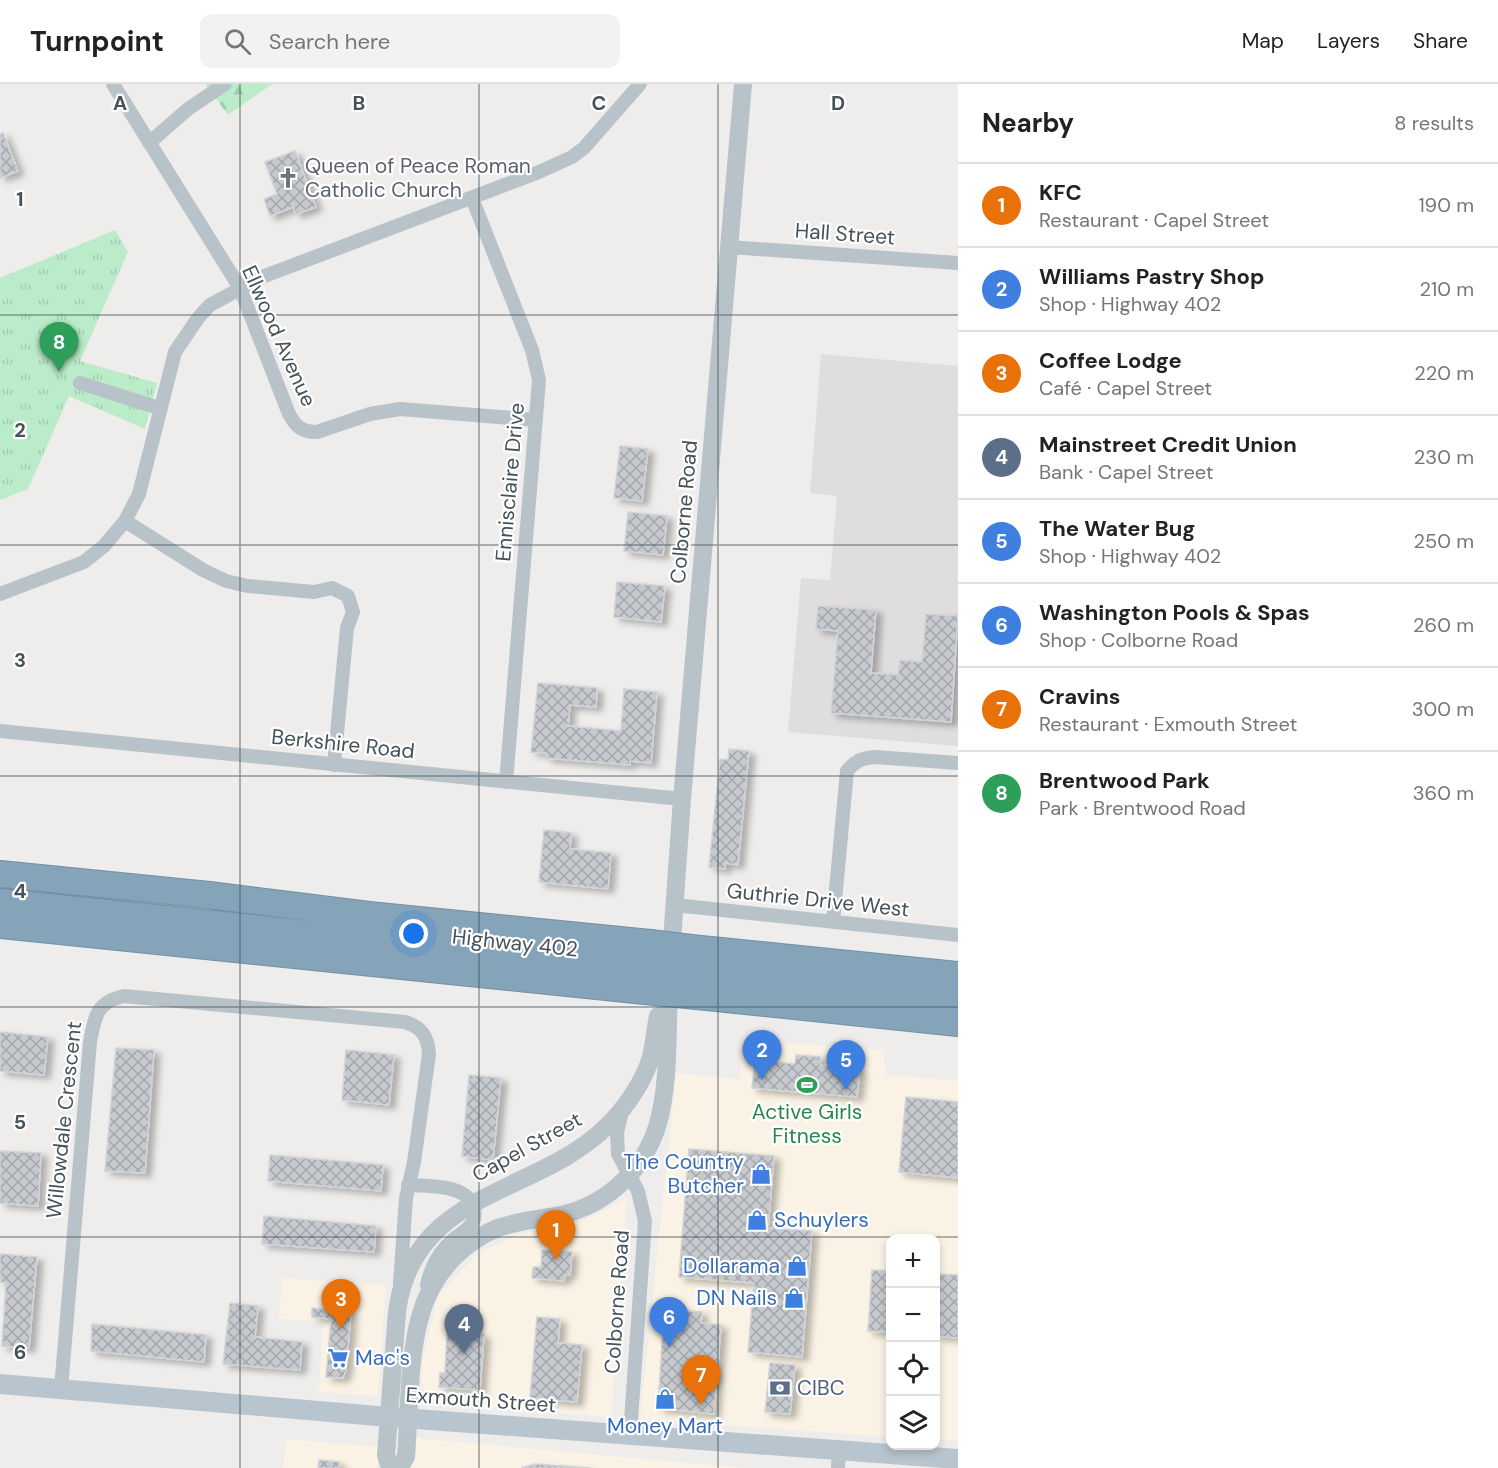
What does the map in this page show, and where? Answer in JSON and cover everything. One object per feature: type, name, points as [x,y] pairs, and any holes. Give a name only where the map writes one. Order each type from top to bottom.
[{"type":"highway","points":[[0,873],[369,915],[669,964],[958,1001]]},
{"type":"highway","name":"Highway 402","points":[[0,890],[669,964],[958,988]]},
{"type":"highway","points":[[0,902],[669,964],[958,975]]},
{"type":"highway","name":"Highway 402","points":[[0,925],[92,935],[669,964],[958,1023]]},
{"type":"highway","points":[[0,932],[92,935]]},
{"type":"main road","name":"Exmouth Street","points":[[0,1384],[630,1435],[838,1458],[958,1459]]},
{"type":"street","name":"Ellwood Avenue","points":[[113,84],[240,288],[289,414],[297,427],[317,432],[370,414],[400,409],[536,420]]},
{"type":"street","points":[[150,144],[188,109],[225,84]]},
{"type":"street","points":[[0,594],[84,562],[104,546],[125,521],[139,494],[175,352],[198,318],[210,305],[262,277],[472,198],[572,157],[589,143],[640,84]]},
{"type":"street","name":"Colborne Road","points":[[629,1175],[648,1147],[657,1127],[662,1103],[669,964],[682,799],[743,84]]},
{"type":"street","name":"Ennisclaire Drive","points":[[472,198],[535,360],[539,389],[506,782]]},
{"type":"street","name":"Hall Street","points":[[729,247],[958,263]]},
{"type":"street","points":[[80,383],[159,408]]},
{"type":"street","points":[[125,521],[203,570],[226,581],[248,586],[314,592],[332,588],[348,596],[353,612],[347,628],[334,765]]},
{"type":"street","name":"Berkshire Road","points":[[0,731],[682,799]]},
{"type":"street","points":[[833,922],[847,771],[862,758],[875,757],[958,764]]},
{"type":"street","name":"Guthrie Drive West","points":[[675,905],[958,935]]},
{"type":"street","name":"Colborne Road","points":[[630,1435],[645,1221],[641,1200],[621,1162],[617,1147],[618,1123],[650,1058],[669,964]]},
{"type":"street","name":"Willowdale Crescent","points":[[61,1389],[90,1042],[96,1014],[102,1006],[111,999],[124,996],[405,1022],[416,1026],[423,1033]]},
{"type":"street","name":"Capel Street","points":[[399,1468],[406,1457],[399,1418],[399,1295],[402,1240],[408,1185],[414,1162],[429,1054],[428,1041],[423,1033]]},
{"type":"street","name":"Capel Street","points":[[399,1295],[410,1267],[437,1231],[472,1203],[564,1158],[606,1128],[626,1103]]},
{"type":"street","points":[[645,1221],[644,1199],[638,1176],[648,1147]]},
{"type":"street","name":"Capel Street","points":[[423,1308],[430,1290],[446,1266],[457,1254],[483,1236],[513,1224],[588,1207],[611,1193],[629,1175]]},
{"type":"street","name":"Capel Street","points":[[390,1468],[386,1455],[399,1418],[429,1280],[438,1257],[445,1247],[471,1226],[474,1220],[472,1203],[461,1192],[439,1187],[408,1185]]},
{"type":"shaded area","points":[[821,354],[958,366],[958,746],[788,732],[801,578],[830,580],[837,496],[810,493]]},
{"type":"shaded area","points":[[744,1040],[883,1050],[886,1075],[958,1081],[958,1441],[940,1440],[940,1234],[886,1234],[886,1437],[640,1419],[676,1073],[739,1079]]},
{"type":"shaded area","points":[[627,1198],[611,1417],[426,1402],[420,1372],[438,1296],[478,1253],[517,1235],[582,1222]]},
{"type":"shaded area","points":[[282,1278],[386,1285],[378,1396],[319,1392],[323,1322],[279,1319]]},
{"type":"shaded area","points":[[415,1438],[746,1468],[412,1468]]},
{"type":"shaded area","points":[[286,1439],[379,1447],[377,1468],[283,1468]]},
{"type":"green space","points":[[205,84],[272,84],[228,115]]},
{"type":"green space","points":[[115,230],[128,252],[80,361],[157,383],[145,429],[69,396],[28,489],[0,500],[0,278]]},
{"type":"building","points":[[3,133],[18,171],[0,178],[0,134]]},
{"type":"building","name":"Queen of Peace Roman Catholic Church","points":[[295,151],[316,207],[296,214],[293,207],[270,216],[264,199],[277,194],[265,162]]},
{"type":"building","points":[[620,446],[648,449],[642,501],[614,498]]},
{"type":"building","points":[[628,512],[667,516],[663,555],[624,551]]},
{"type":"building","points":[[617,582],[665,586],[661,622],[614,617]]},
{"type":"building","points":[[818,606],[876,610],[871,673],[898,675],[900,660],[922,662],[926,614],[958,616],[951,722],[831,713],[838,631],[816,629]]},
{"type":"building","points":[[538,683],[597,688],[596,707],[570,705],[568,726],[621,731],[624,689],[657,692],[651,763],[630,761],[630,765],[546,758],[546,753],[531,752]]},
{"type":"building","points":[[729,749],[749,751],[738,865],[725,863],[725,869],[709,867],[720,759],[728,760]]},
{"type":"building","points":[[544,830],[571,833],[570,849],[611,853],[608,889],[539,882]]},
{"type":"building","points":[[0,1032],[48,1037],[44,1075],[0,1071]]},
{"type":"building","points":[[116,1048],[154,1050],[145,1173],[105,1171]]},
{"type":"building","points":[[346,1050],[394,1055],[389,1105],[342,1100]]},
{"type":"building","points":[[796,1055],[820,1057],[820,1065],[860,1069],[857,1097],[752,1088],[755,1060],[795,1064]]},
{"type":"building","points":[[469,1075],[501,1078],[493,1160],[462,1156]]},
{"type":"building","points":[[906,1097],[958,1102],[958,1178],[899,1172]]},
{"type":"building","points":[[689,1149],[774,1156],[768,1228],[812,1231],[802,1357],[748,1352],[754,1283],[679,1277]]},
{"type":"building","points":[[0,1151],[41,1153],[38,1206],[0,1203]]},
{"type":"building","points":[[270,1155],[383,1165],[381,1191],[268,1181]]},
{"type":"building","points":[[264,1216],[376,1226],[374,1252],[262,1244]]},
{"type":"building","points":[[542,1250],[572,1252],[570,1275],[565,1274],[564,1281],[532,1278],[533,1267],[541,1267]]},
{"type":"building","points":[[0,1254],[37,1257],[29,1348],[2,1346],[6,1283],[0,1282]]},
{"type":"building","points":[[872,1270],[886,1271],[886,1332],[868,1331]]},
{"type":"building","points":[[940,1274],[958,1275],[958,1338],[940,1336]]},
{"type":"building","points":[[230,1303],[258,1306],[255,1337],[302,1342],[300,1370],[223,1364]]},
{"type":"building","points":[[312,1308],[351,1312],[346,1370],[343,1378],[326,1377],[331,1319],[312,1317]]},
{"type":"building","points":[[664,1309],[702,1312],[701,1323],[721,1325],[714,1414],[658,1408]]},
{"type":"building","points":[[537,1317],[560,1319],[558,1343],[582,1345],[577,1402],[530,1398]]},
{"type":"building","points":[[92,1324],[206,1335],[204,1362],[91,1351]]},
{"type":"building","points":[[447,1332],[484,1334],[480,1390],[439,1387],[440,1373],[445,1373]]},
{"type":"building","name":"CIBC","points":[[770,1363],[795,1365],[790,1414],[765,1412]]},
{"type":"building","points":[[319,1460],[339,1462],[339,1468],[318,1468]]},
{"type":"building","points":[[535,1464],[590,1468],[521,1468]]},
{"type":"place","name":"Queen of Peace Roman Catholic Church","points":[[288,178]]},
{"type":"place","name":"Brentwood Park","points":[[59,372]]},
{"type":"place","name":"Williams Pastry Shop","points":[[762,1080]]},
{"type":"place","name":"Active Girls Fitness","points":[[807,1085]]},
{"type":"place","name":"The Water Bug","points":[[846,1090]]},
{"type":"place","name":"The Country Butcher","points":[[761,1174]]},
{"type":"place","name":"Schuylers","points":[[757,1220]]},
{"type":"place","name":"KFC","points":[[556,1260]]},
{"type":"place","name":"Dollarama","points":[[797,1266]]},
{"type":"place","name":"DN Nails","points":[[794,1298]]},
{"type":"place","name":"Coffee Lodge","points":[[341,1329]]},
{"type":"place","name":"Washington Pools & Spas","points":[[669,1347]]},
{"type":"place","name":"Mainstreet Credit Union","points":[[464,1354]]},
{"type":"place","name":"Mac's","points":[[338,1358]]},
{"type":"place","name":"CIBC","points":[[780,1388]]},
{"type":"place","name":"Money Mart","points":[[665,1399]]},
{"type":"place","name":"Cravins","points":[[701,1405]]}]
